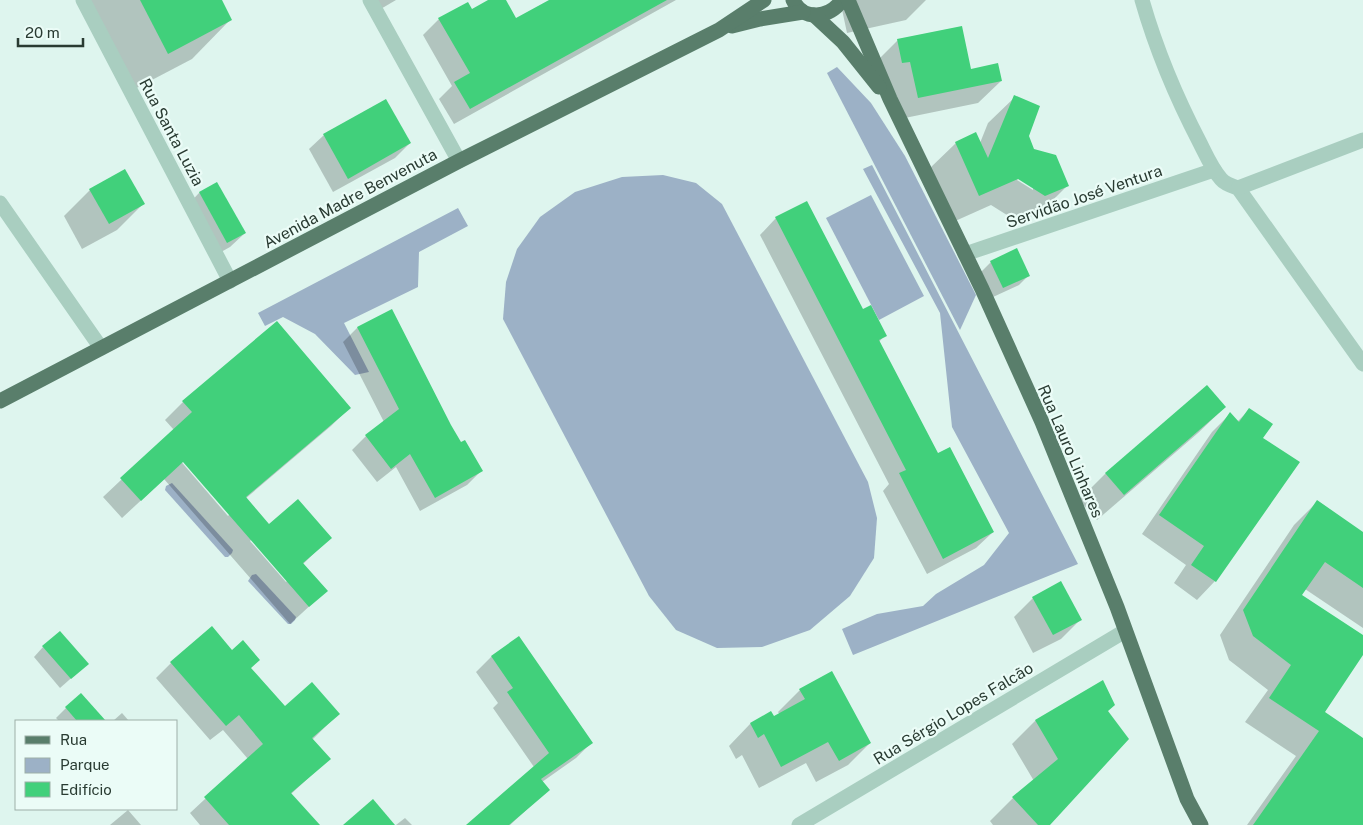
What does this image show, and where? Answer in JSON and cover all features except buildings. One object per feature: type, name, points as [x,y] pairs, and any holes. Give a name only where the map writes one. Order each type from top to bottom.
[{"type":"main road","name":"Avenida Madre Benvenuta","points":[[0,401],[459,161],[719,30],[764,0]]},
{"type":"main road","name":"Avenida Madre Benvenuta","points":[[719,30],[804,9],[822,15],[837,7],[842,0]]},
{"type":"main road","name":"Rua Lauro Linhares","points":[[848,0],[890,100],[966,254],[1042,422],[1126,631],[1187,799],[1201,825]]},
{"type":"main road","name":"Rua Lauro Linhares","points":[[804,9],[843,42],[890,100]]},
{"type":"street","name":"Rua Santa Luzia","points":[[83,0],[230,281]]},
{"type":"street","points":[[370,0],[459,161]]},
{"type":"street","points":[[1142,0],[1150,28],[1189,123],[1214,170],[1223,182],[1238,188],[1363,364]]},
{"type":"street","points":[[1238,188],[1363,140]]},
{"type":"street","name":"Servidão José Ventura","points":[[966,254],[1080,217],[1214,170]]},
{"type":"street","points":[[0,203],[102,348]]},
{"type":"street","name":"Rua Sérgio Lopes Falcão","points":[[799,825],[1126,631]]},
{"type":"green space","points":[[837,67],[871,103],[905,156],[976,295],[960,330],[827,73]]},
{"type":"green space","points":[[872,165],[1078,564],[853,655],[842,629],[877,614],[923,606],[936,594],[984,565],[1009,533],[952,427],[940,313],[863,169]]},
{"type":"green space","points":[[663,175],[696,183],[722,204],[868,482],[877,518],[874,558],[850,596],[810,630],[762,647],[717,648],[676,630],[649,596],[503,319],[506,282],[517,249],[540,217],[575,192],[622,177]]},
{"type":"green space","points":[[871,195],[924,296],[879,320],[826,218]]},
{"type":"green space","points":[[458,208],[468,226],[419,252],[418,287],[344,323],[369,372],[355,375],[315,334],[283,317],[265,326],[258,313]]},
{"type":"green space","points":[[172,483],[233,550],[228,557],[225,557],[165,490],[166,486]]},
{"type":"green space","points":[[256,574],[296,617],[291,624],[288,624],[248,581],[252,575]]}]
